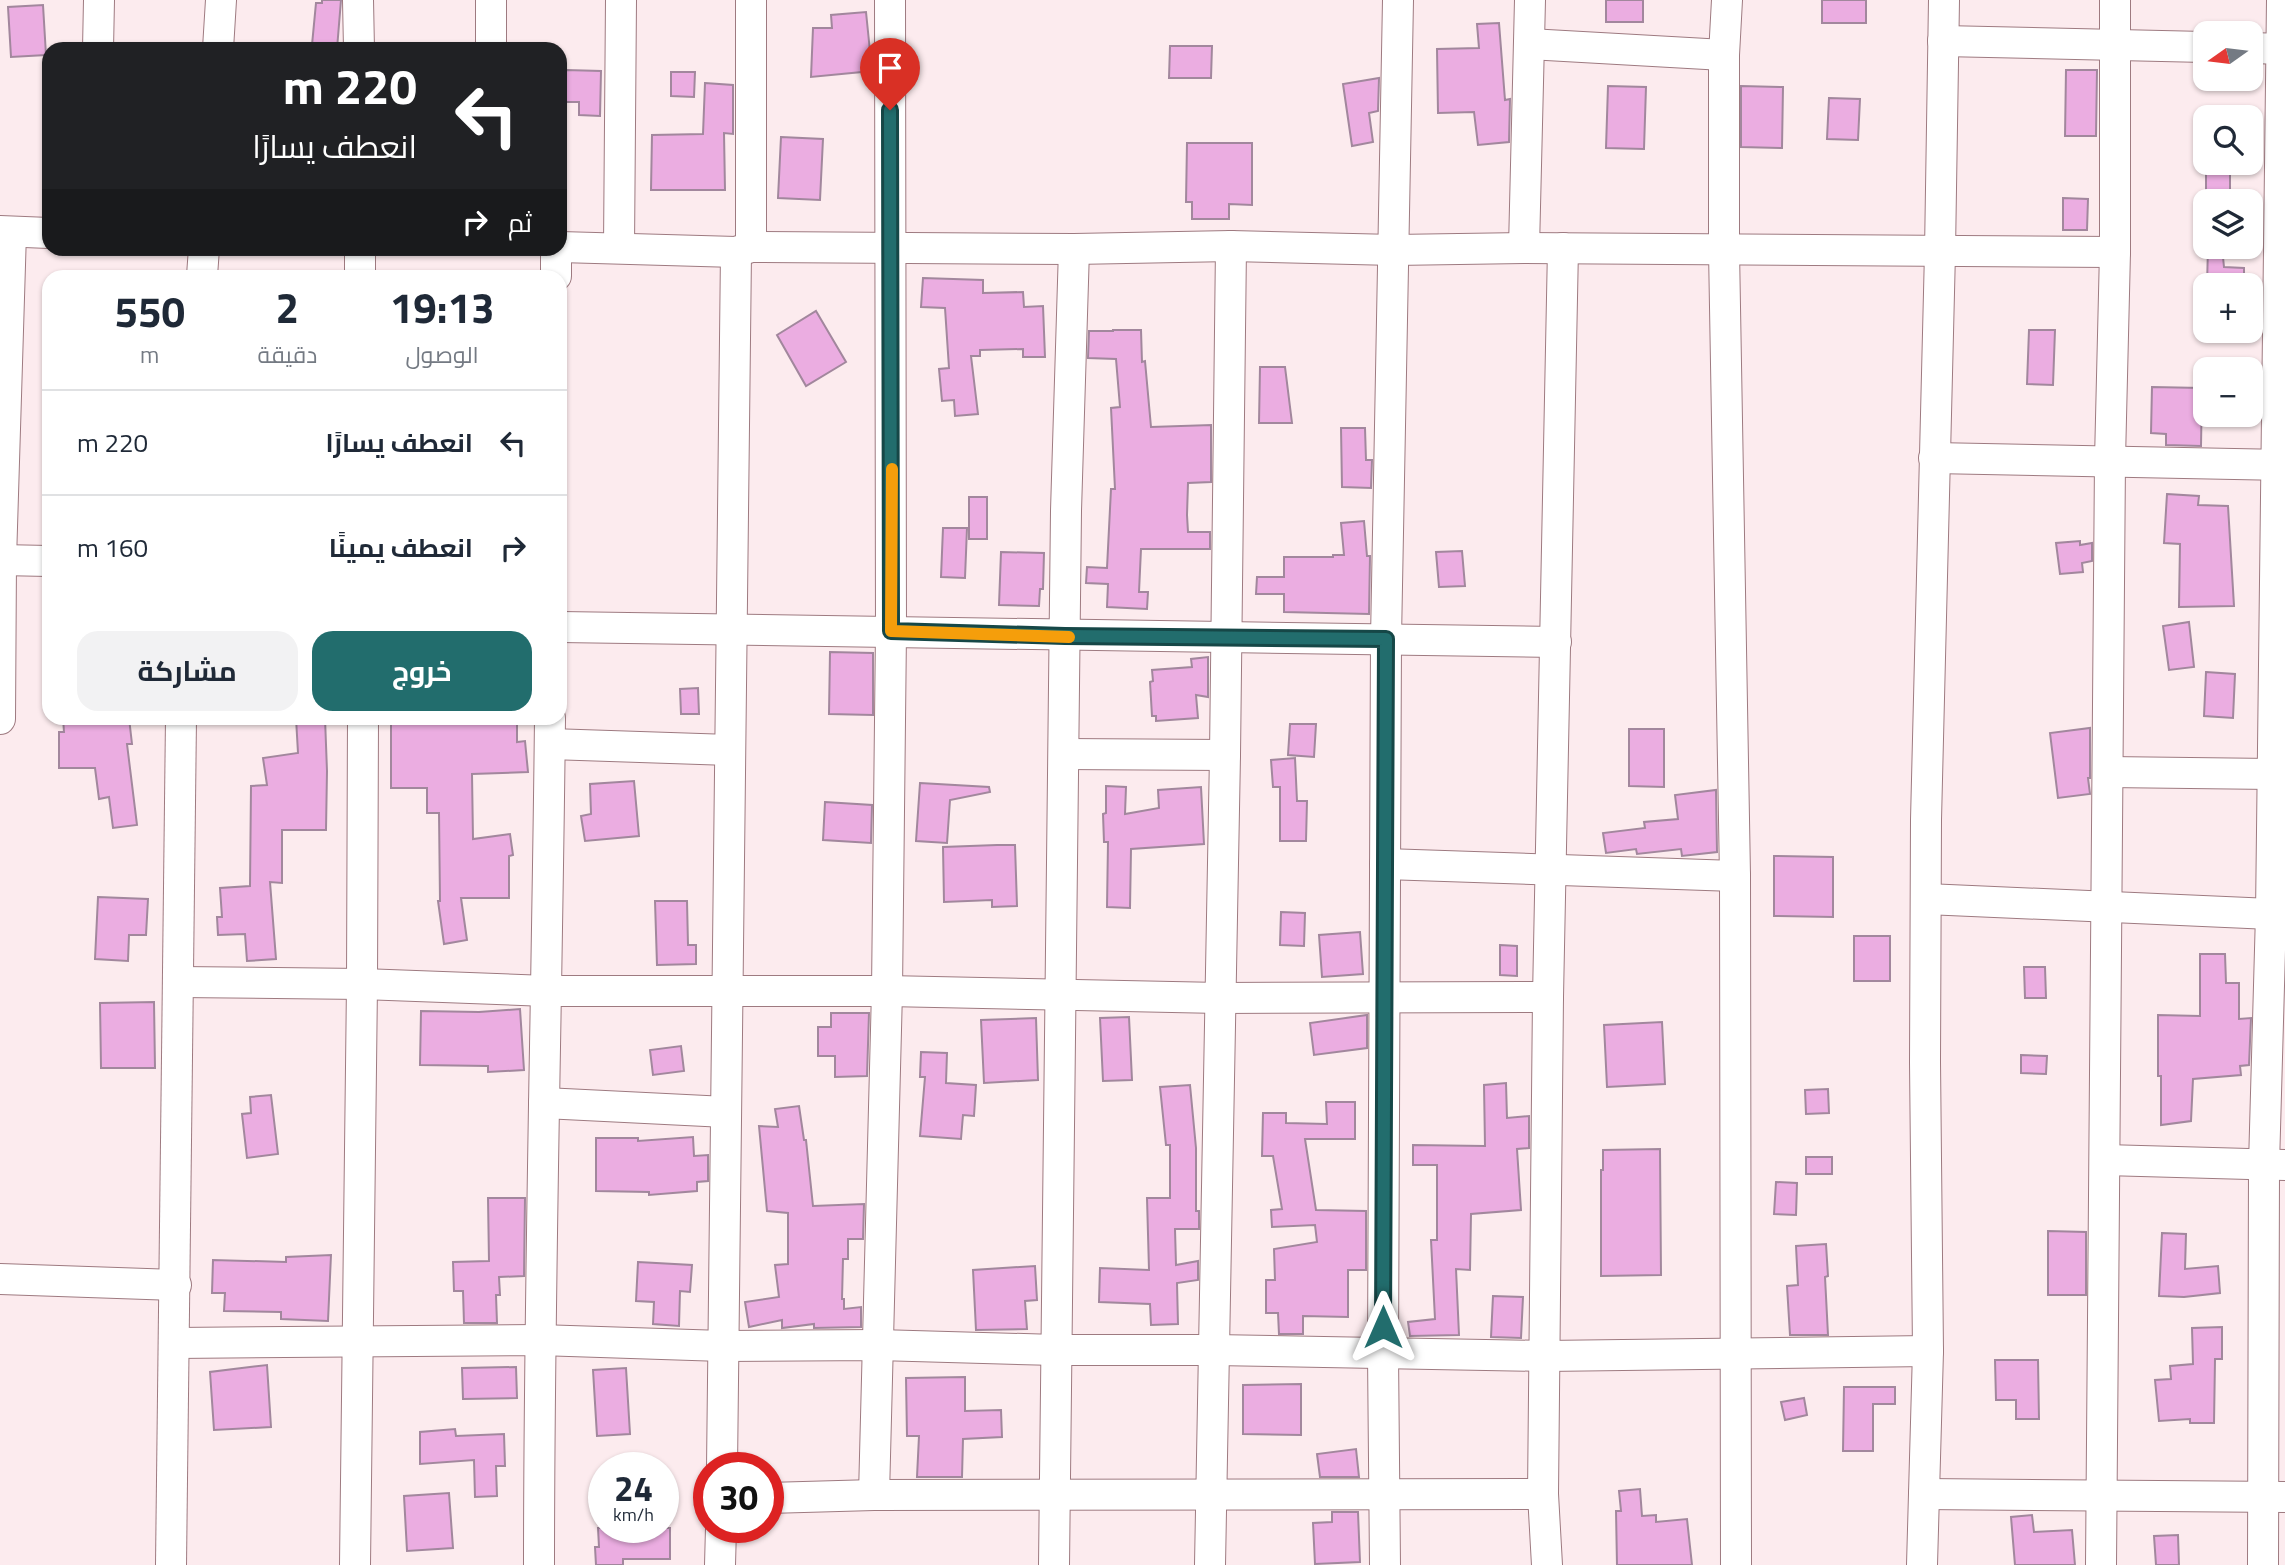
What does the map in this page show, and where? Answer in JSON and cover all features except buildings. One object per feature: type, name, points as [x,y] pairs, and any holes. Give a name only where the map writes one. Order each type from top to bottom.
[{"type":"street","points":[[98,42],[99,0]]},
{"type":"street","points":[[218,42],[221,0]]},
{"type":"street","points":[[358,0],[359,42]]},
{"type":"street","points":[[491,0],[491,42]]},
{"type":"street","points":[[619,247],[621,0]]},
{"type":"street","points":[[722,1452],[732,631],[751,0]]},
{"type":"street","points":[[874,1495],[887,991],[891,631],[890,0]]},
{"type":"street","points":[[1385,1565],[1383,1354],[1386,639],[1398,0]]},
{"type":"street","points":[[1524,248],[1530,0]]},
{"type":"street","points":[[1727,0],[1724,55],[1724,250],[1735,876],[1736,1565]]},
{"type":"street","points":[[1922,1565],[1928,1351],[1926,899],[1944,0]]},
{"type":"street","points":[[2101,1565],[2110,460],[2115,252],[2115,0]]},
{"type":"street","points":[[2263,1565],[2275,1497],[2271,915],[2272,774],[2279,691],[2282,0]]},
{"type":"street","points":[[1943,41],[2193,47]]},
{"type":"street","points":[[1529,44],[1724,55]]},
{"type":"street","points":[[2263,48],[2283,49]]},
{"type":"street","points":[[0,719],[5,232],[42,233]]},
{"type":"street","points":[[567,248],[743,250],[1231,246],[1394,250],[1563,248],[2115,252]]},
{"type":"street","points":[[1210,1565],[1227,639],[1231,246]]},
{"type":"street","points":[[1547,1565],[1543,1494],[1548,997],[1563,248]]},
{"type":"street","points":[[1054,1565],[1066,511],[1074,249]]},
{"type":"street","points":[[1934,457],[2281,464]]},
{"type":"street","points":[[0,560],[42,561]]},
{"type":"street","points":[[567,627],[1556,642]]},
{"type":"street","points":[[171,1565],[181,725]]},
{"type":"street","points":[[355,1565],[363,725]]},
{"type":"street","points":[[539,1565],[539,1340],[550,731],[730,750]]},
{"type":"street","points":[[1063,754],[1225,755]]},
{"type":"street","points":[[2108,772],[2272,774]]},
{"type":"street","points":[[1385,864],[1735,876]]},
{"type":"street","points":[[1926,899],[2271,915]]},
{"type":"street","points":[[179,982],[362,984],[547,991],[887,991],[1220,998],[1548,997]]},
{"type":"street","points":[[544,1103],[726,1112]]},
{"type":"street","points":[[2105,1160],[2274,1165]]},
{"type":"street","points":[[0,1279],[176,1285]]},
{"type":"street","points":[[175,1343],[539,1340],[723,1346],[878,1345],[1545,1356],[1928,1351]]},
{"type":"street","points":[[784,1498],[874,1495],[1543,1494]]},
{"type":"street","points":[[1924,1494],[2275,1497]]},
{"type":"street","points":[[720,1565],[721,1543]]},
{"type":"slow traffic","points":[[892,469],[891,631],[1069,637]]},
{"type":"route","points":[[890,110],[891,631],[1227,639],[1386,639],[1383,1327]]}]
